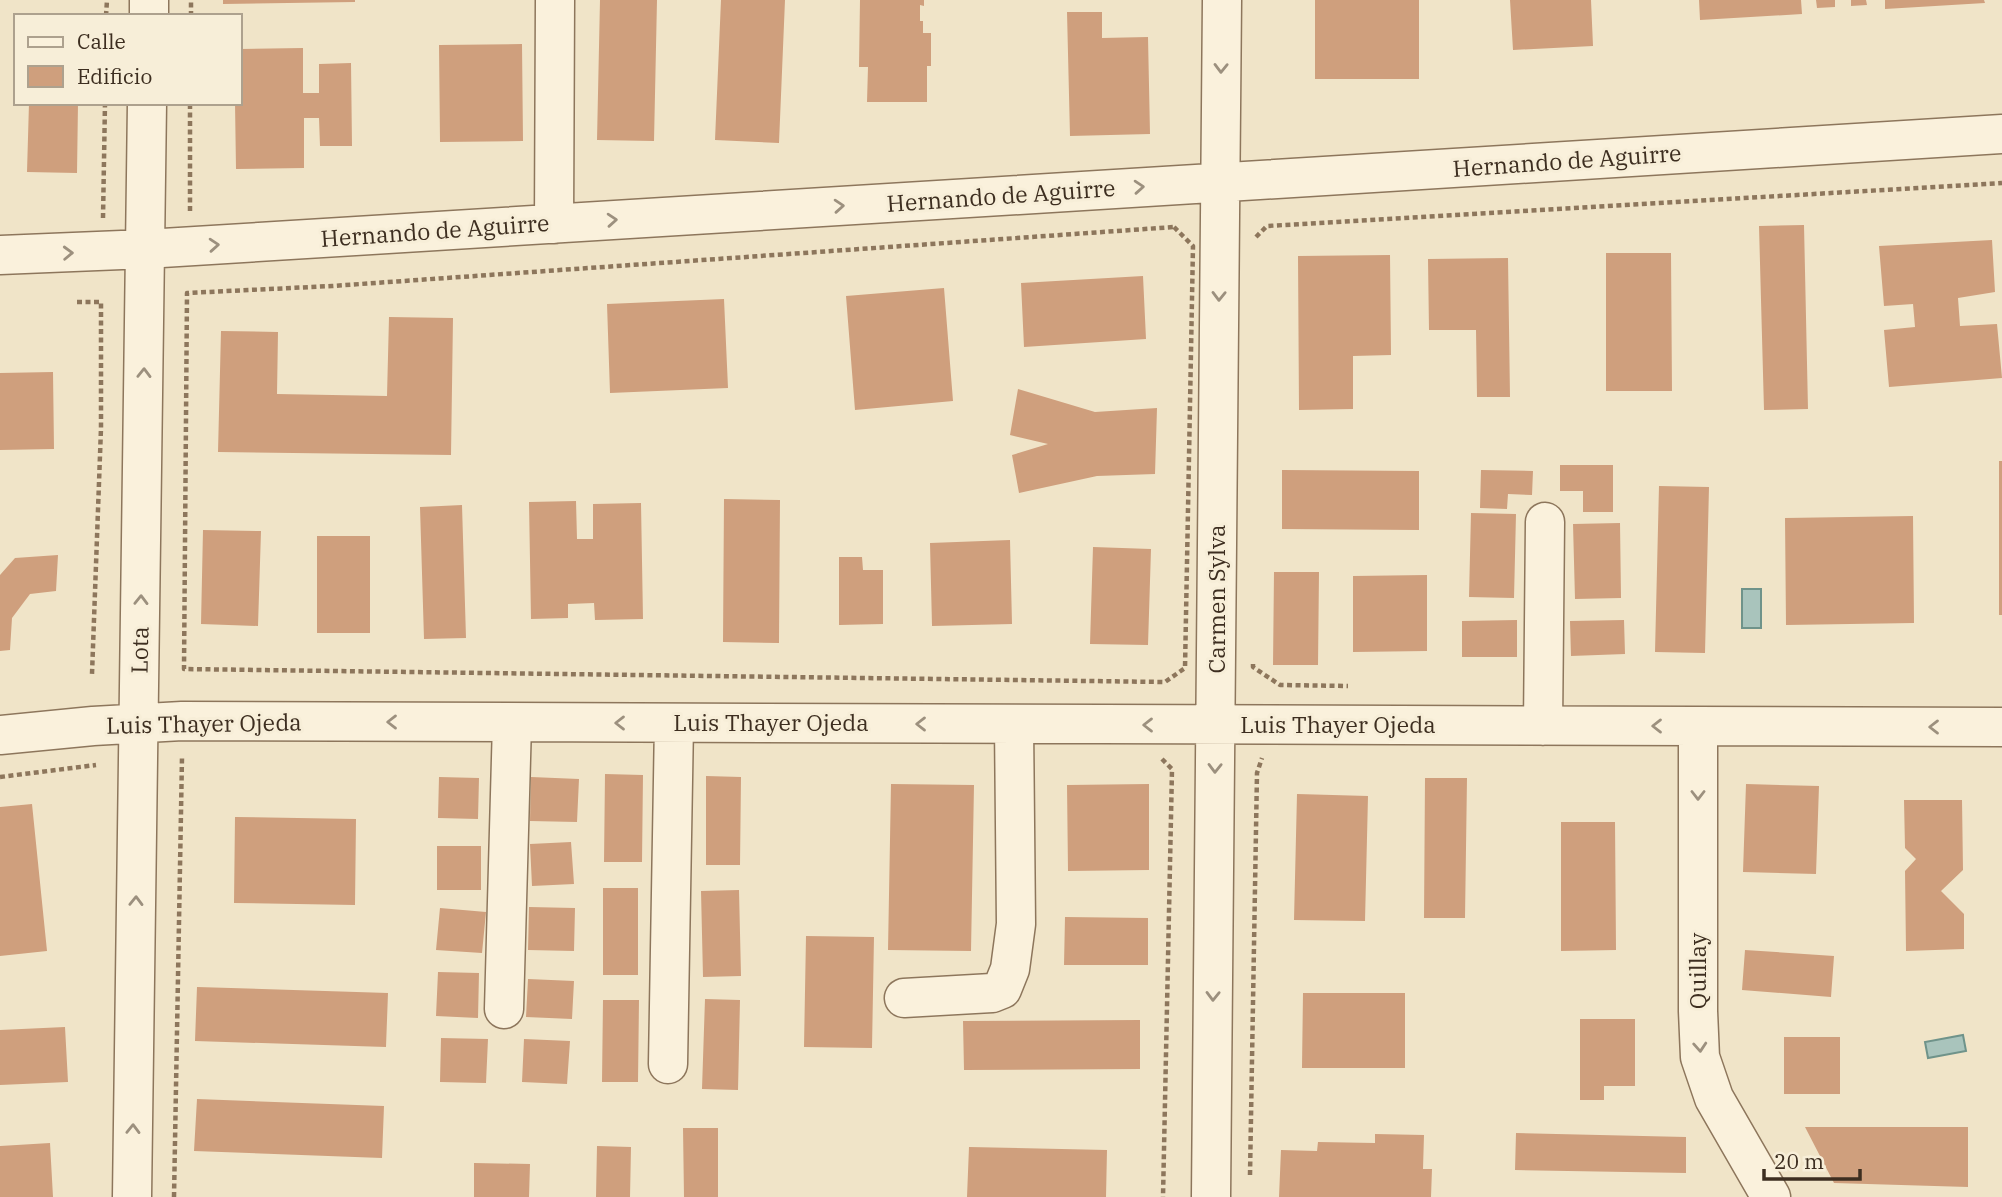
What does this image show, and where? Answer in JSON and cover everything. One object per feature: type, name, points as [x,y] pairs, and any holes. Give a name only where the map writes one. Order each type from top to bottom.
[{"type":"street","points":[[554,224],[555,0]]},
{"type":"street","name":"Carmen Sylva","points":[[1211,1197],[1222,0]]},
{"type":"street","name":"Lota","points":[[132,1197],[148,105]]},
{"type":"street","name":"Hernando de Aguirre","points":[[0,255],[146,249],[2002,134]]},
{"type":"street","points":[[1543,726],[1545,522]]},
{"type":"street","name":"Luis Thayer Ojeda","points":[[0,734],[139,723],[2002,727]]},
{"type":"street","points":[[504,1009],[512,723]]},
{"type":"street","points":[[668,1064],[674,723]]},
{"type":"street","points":[[904,999],[992,993],[1002,989],[1010,969],[1016,924],[1014,724]]},
{"type":"street","name":"Quillay","points":[[1698,727],[1700,1057],[1714,1098],[1771,1197]]},
{"type":"path","points":[[104,197],[105,105]]},
{"type":"path","points":[[190,105],[190,198]]},
{"type":"path","points":[[1252,240],[1267,226],[2002,183]]},
{"type":"path","points":[[1185,668],[1165,682],[184,669],[187,293],[346,285],[1174,227],[1193,246]]},
{"type":"path","points":[[77,302],[101,302],[102,428],[92,674]]},
{"type":"path","points":[[1254,667],[1280,685],[1360,687]]},
{"type":"path","points":[[174,1197],[182,755]]},
{"type":"path","points":[[0,777],[96,765]]},
{"type":"path","points":[[1163,1197],[1172,769]]},
{"type":"path","points":[[1250,1183],[1257,773]]},
{"type":"water","points":[[1742,589],[1761,589],[1761,628],[1742,628]]},
{"type":"water","points":[[1963,1035],[1966,1051],[1928,1058],[1925,1042]]},
{"type":"building","points":[[223,0],[355,0],[355,2],[223,4]]},
{"type":"building","points":[[600,0],[657,0],[654,141],[597,140]]},
{"type":"building","points":[[721,0],[785,0],[779,143],[715,140]]},
{"type":"building","points":[[860,0],[924,0],[924,6],[920,5],[920,21],[923,21],[923,33],[931,33],[927,102],[867,102],[868,67],[859,67]]},
{"type":"building","points":[[1315,0],[1419,0],[1419,79],[1315,79]]},
{"type":"building","points":[[1510,0],[1591,0],[1593,46],[1513,50]]},
{"type":"building","points":[[1699,0],[1801,0],[1802,14],[1700,20]]},
{"type":"building","points":[[1816,0],[1835,0],[1835,7],[1817,8]]},
{"type":"building","points":[[1851,0],[1866,0],[1867,5],[1851,6]]},
{"type":"building","points":[[1885,0],[1984,0],[1985,3],[1885,9]]},
{"type":"building","points":[[1067,12],[1102,12],[1102,38],[1148,37],[1150,134],[1070,136]]},
{"type":"building","points":[[522,44],[523,141],[440,142],[439,45]]},
{"type":"building","points":[[303,48],[303,93],[319,93],[319,64],[351,63],[352,146],[320,146],[319,118],[304,118],[304,168],[236,169],[235,105],[242,105],[242,49]]},
{"type":"building","points":[[29,105],[78,105],[77,173],[27,172]]},
{"type":"building","points":[[1804,225],[1808,409],[1764,410],[1759,226]]},
{"type":"building","points":[[1992,240],[1995,292],[1958,298],[1960,326],[1997,324],[2002,378],[1889,387],[1884,330],[1915,327],[1913,304],[1884,306],[1879,246]]},
{"type":"building","points":[[1606,253],[1671,253],[1672,391],[1606,391]]},
{"type":"building","points":[[1390,255],[1391,355],[1353,356],[1353,409],[1299,410],[1298,256]]},
{"type":"building","points":[[1508,258],[1510,397],[1477,397],[1476,330],[1429,330],[1428,259]]},
{"type":"building","points":[[1143,276],[1146,339],[1024,347],[1021,283]]},
{"type":"building","points":[[944,288],[953,401],[855,410],[846,296]]},
{"type":"building","points":[[724,299],[728,388],[610,393],[607,304]]},
{"type":"building","points":[[389,317],[453,318],[451,455],[218,452],[221,331],[278,332],[277,394],[387,396]]},
{"type":"building","points":[[53,372],[54,449],[0,450],[0,373]]},
{"type":"building","points":[[1018,389],[1095,412],[1157,408],[1155,474],[1097,476],[1019,493],[1012,455],[1048,444],[1010,435]]},
{"type":"building","points":[[1999,461],[2002,461],[2002,615],[1999,615]]},
{"type":"building","points":[[1560,465],[1613,465],[1613,512],[1583,512],[1583,491],[1560,491]]},
{"type":"building","points":[[1282,470],[1419,471],[1419,530],[1282,529]]},
{"type":"building","points":[[1481,470],[1533,471],[1532,495],[1508,494],[1507,509],[1480,508]]},
{"type":"building","points":[[1659,486],[1709,487],[1705,653],[1655,652]]},
{"type":"building","points":[[724,499],[780,500],[779,643],[723,642]]},
{"type":"building","points":[[576,501],[577,539],[593,539],[593,504],[641,503],[643,619],[595,620],[594,603],[568,604],[568,618],[531,619],[529,502]]},
{"type":"building","points":[[462,505],[466,638],[424,639],[420,507]]},
{"type":"building","points":[[1471,513],[1516,514],[1514,598],[1469,597]]},
{"type":"building","points":[[1913,516],[1914,623],[1786,625],[1785,518]]},
{"type":"building","points":[[1620,523],[1621,598],[1575,599],[1573,524]]},
{"type":"building","points":[[203,530],[261,531],[258,626],[201,624]]},
{"type":"building","points":[[317,536],[370,536],[370,633],[317,633]]},
{"type":"building","points":[[1010,540],[1012,624],[932,626],[930,543]]},
{"type":"building","points":[[1093,547],[1151,549],[1148,645],[1090,644]]},
{"type":"building","points":[[58,555],[56,591],[30,594],[12,618],[10,650],[0,651],[0,575],[15,558]]},
{"type":"building","points":[[839,557],[862,557],[863,570],[883,570],[883,624],[839,625]]},
{"type":"building","points":[[1274,572],[1319,572],[1318,665],[1273,665]]},
{"type":"building","points":[[1427,575],[1427,651],[1353,652],[1353,576]]},
{"type":"building","points":[[1517,620],[1517,657],[1462,657],[1462,621]]},
{"type":"building","points":[[1624,620],[1625,654],[1571,656],[1570,621]]},
{"type":"building","points":[[605,774],[643,775],[642,862],[604,862]]},
{"type":"building","points":[[706,776],[741,777],[740,865],[706,865]]},
{"type":"building","points":[[439,777],[479,778],[478,819],[438,818]]},
{"type":"building","points":[[531,777],[579,779],[577,822],[530,821]]},
{"type":"building","points":[[1425,778],[1467,778],[1465,918],[1424,918]]},
{"type":"building","points":[[891,784],[974,785],[971,951],[888,950]]},
{"type":"building","points":[[1149,784],[1149,870],[1068,871],[1067,785]]},
{"type":"building","points":[[1746,784],[1819,786],[1816,874],[1743,872]]},
{"type":"building","points":[[1297,794],[1368,796],[1365,921],[1294,920]]},
{"type":"building","points":[[1904,800],[1962,800],[1963,870],[1941,891],[1964,914],[1964,949],[1906,951],[1905,871],[1916,859],[1905,848]]},
{"type":"building","points":[[32,804],[47,951],[0,956],[0,807]]},
{"type":"building","points":[[235,817],[356,819],[355,905],[234,903]]},
{"type":"building","points":[[1561,822],[1615,822],[1616,950],[1561,951]]},
{"type":"building","points":[[571,842],[574,884],[532,886],[530,844]]},
{"type":"building","points":[[437,846],[481,846],[481,890],[437,890]]},
{"type":"building","points":[[603,888],[638,888],[638,975],[603,975]]},
{"type":"building","points":[[739,890],[741,976],[703,977],[701,891]]},
{"type":"building","points":[[529,907],[575,908],[574,951],[528,950]]},
{"type":"building","points":[[440,908],[486,912],[482,953],[436,950]]},
{"type":"building","points":[[1065,917],[1148,918],[1148,965],[1064,965]]},
{"type":"building","points":[[806,936],[874,937],[872,1048],[804,1047]]},
{"type":"building","points":[[1745,950],[1834,956],[1831,997],[1742,990]]},
{"type":"building","points":[[438,972],[479,973],[478,1018],[436,1016]]},
{"type":"building","points":[[528,979],[574,981],[572,1019],[526,1017]]},
{"type":"building","points":[[197,987],[388,993],[386,1047],[195,1041]]},
{"type":"building","points":[[1303,993],[1405,993],[1405,1068],[1302,1068]]},
{"type":"building","points":[[705,999],[740,1000],[738,1090],[702,1089]]},
{"type":"building","points":[[603,1000],[639,1000],[638,1082],[602,1082]]},
{"type":"building","points":[[1580,1019],[1635,1019],[1635,1086],[1604,1086],[1604,1100],[1580,1100]]},
{"type":"building","points":[[1140,1020],[1140,1069],[964,1070],[963,1021]]},
{"type":"building","points":[[65,1027],[68,1082],[0,1085],[0,1030]]},
{"type":"building","points":[[1784,1037],[1840,1037],[1840,1094],[1784,1094]]},
{"type":"building","points":[[441,1038],[488,1039],[486,1083],[440,1082]]},
{"type":"building","points":[[524,1039],[570,1041],[567,1084],[522,1082]]},
{"type":"building","points":[[197,1099],[384,1106],[382,1158],[194,1151]]},
{"type":"building","points":[[1805,1127],[1968,1127],[1968,1187],[1834,1183]]},
{"type":"building","points":[[683,1128],[718,1128],[718,1197],[684,1197]]},
{"type":"building","points":[[1516,1133],[1686,1137],[1686,1173],[1515,1170]]},
{"type":"building","points":[[1375,1134],[1424,1135],[1423,1169],[1432,1169],[1431,1197],[1279,1197],[1281,1150],[1317,1151],[1318,1142],[1375,1143]]},
{"type":"building","points":[[50,1143],[53,1197],[0,1197],[0,1146]]},
{"type":"building","points":[[597,1146],[631,1147],[630,1197],[596,1197]]},
{"type":"building","points":[[969,1147],[1107,1150],[1106,1197],[967,1197]]},
{"type":"building","points":[[474,1163],[530,1164],[529,1197],[474,1197]]}]
